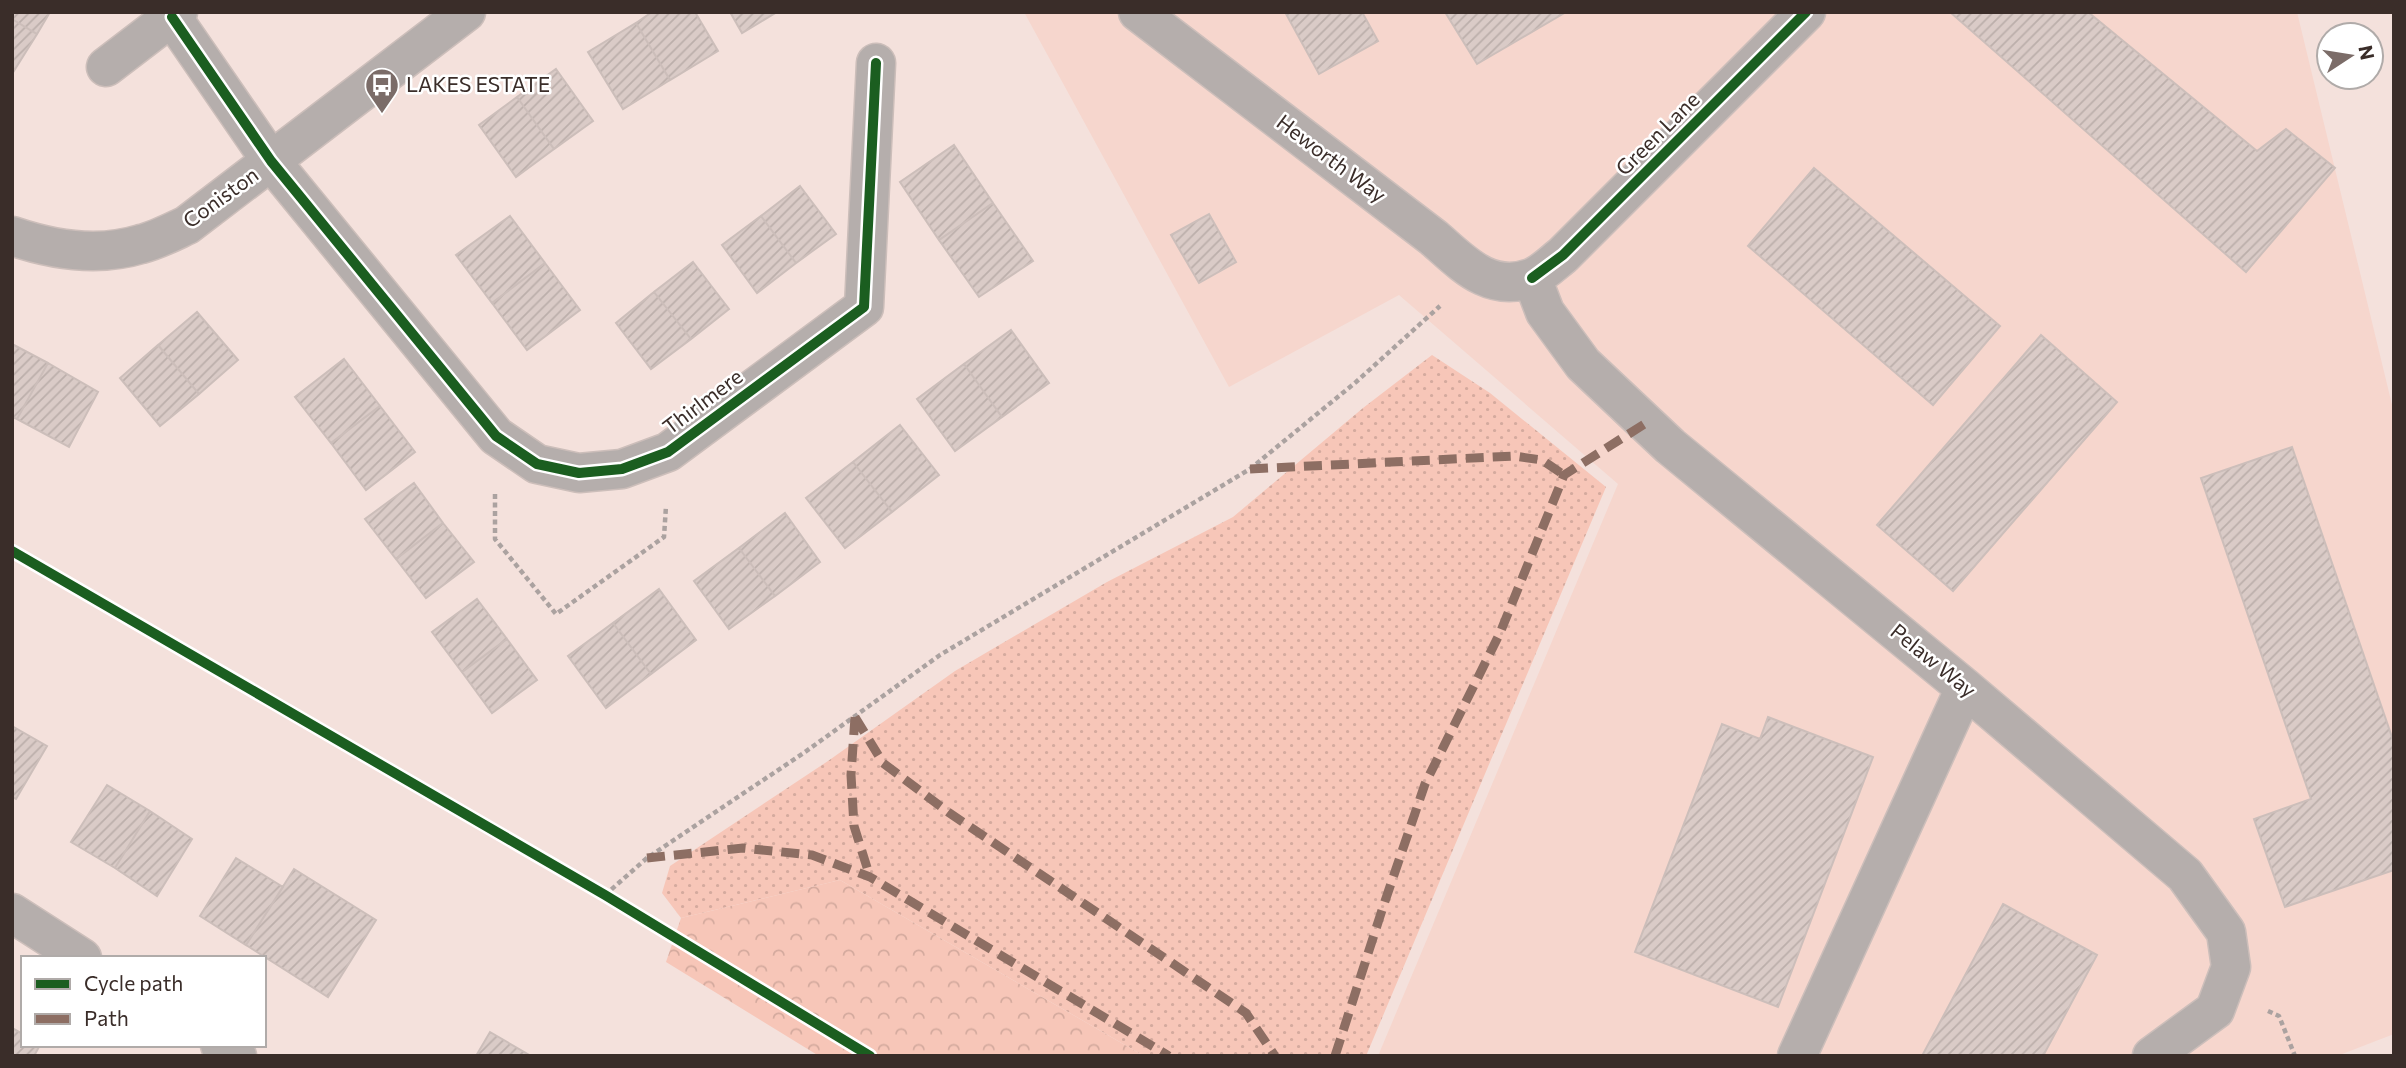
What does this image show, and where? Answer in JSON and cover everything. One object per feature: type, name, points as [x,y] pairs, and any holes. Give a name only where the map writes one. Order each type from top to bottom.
[{"type":"street","name":"Coniston","points":[[12,236],[36,245],[85,252],[141,245],[187,225],[466,12]]},
{"type":"street","name":"Heworth Way","points":[[1138,12],[1423,230],[1476,274],[1500,282],[1532,278]]},
{"type":"street","name":"Green Lane","points":[[1532,278],[1563,255],[1806,12]]},
{"type":"street","name":"Thirlmere","points":[[175,15],[271,161],[496,436],[537,464],[579,473],[622,469],[668,453],[864,307],[877,63]]},
{"type":"street","points":[[106,67],[175,15]]},
{"type":"street","name":"Pelaw Way","points":[[1532,278],[1545,312],[1583,364],[1670,446],[1965,688],[2185,875],[2226,932],[2231,967],[2215,1010],[2152,1056]]},
{"type":"street","points":[[1797,1056],[1965,688]]},
{"type":"street","points":[[12,913],[79,956]]},
{"type":"path","points":[[605,895],[647,858],[805,752],[940,655],[1250,468],[1356,383],[1476,274]]},
{"type":"path","points":[[496,436],[495,539],[556,614],[664,537],[668,453]]},
{"type":"path","points":[[593,888],[616,902]]},
{"type":"shaded area","points":[[1024,12],[2297,12],[2394,413],[2394,1034],[2337,1056],[1378,1056],[1618,484],[1399,295],[1229,387]]},
{"type":"green space","points":[[1432,355],[1490,393],[1606,487],[1366,1056],[1144,1056],[840,880],[681,918],[662,893],[670,866],[828,761],[955,671],[1107,582],[1233,517],[1363,408]]},
{"type":"green space","points":[[840,880],[1144,1056],[819,1056],[666,962],[681,918]]},
{"type":"building","points":[[12,12],[50,12],[37,34],[12,19]]},
{"type":"building","points":[[652,12],[695,12],[718,51],[670,80],[636,23]]},
{"type":"building","points":[[730,12],[777,12],[742,33]]},
{"type":"building","points":[[1285,12],[1362,12],[1378,41],[1319,74]]},
{"type":"building","points":[[1445,12],[1566,12],[1477,64]]},
{"type":"building","points":[[1950,12],[2088,12],[2257,151],[2286,129],[2335,168],[2246,272]]},
{"type":"building","points":[[12,19],[37,34],[12,74]]},
{"type":"building","points":[[636,23],[670,80],[623,109],[588,52]]},
{"type":"building","points":[[556,69],[593,121],[554,149],[517,97]]},
{"type":"building","points":[[517,97],[554,149],[516,177],[479,125]]},
{"type":"building","points":[[954,145],[993,203],[939,240],[900,182]]},
{"type":"building","points":[[1814,168],[2000,326],[1933,405],[1748,246]]},
{"type":"building","points":[[800,186],[836,234],[796,263],[761,216]]},
{"type":"building","points":[[993,203],[1033,261],[979,297],[939,240]]},
{"type":"building","points":[[1209,214],[1236,262],[1199,283],[1171,235]]},
{"type":"building","points":[[510,216],[545,263],[492,303],[456,255]]},
{"type":"building","points":[[761,216],[796,263],[757,293],[722,245]]},
{"type":"building","points":[[693,262],[729,309],[691,339],[654,292]]},
{"type":"building","points":[[545,263],[580,310],[527,350],[492,303]]},
{"type":"building","points":[[654,292],[691,339],[651,369],[616,323]]},
{"type":"building","points":[[197,312],[238,360],[199,394],[158,345]]},
{"type":"building","points":[[1011,330],[1049,383],[1002,417],[964,364]]},
{"type":"building","points":[[2041,335],[2117,402],[1953,591],[1877,525]]},
{"type":"building","points":[[12,344],[48,363],[17,419],[12,417]]},
{"type":"building","points":[[158,345],[199,394],[160,426],[120,378]]},
{"type":"building","points":[[344,359],[380,406],[331,443],[295,397]]},
{"type":"building","points":[[48,363],[98,392],[69,447],[17,419]]},
{"type":"building","points":[[964,364],[1002,417],[955,451],[917,399]]},
{"type":"building","points":[[380,406],[415,452],[366,490],[331,443]]},
{"type":"building","points":[[900,425],[939,475],[892,512],[853,462]]},
{"type":"building","points":[[2292,447],[2394,743],[2394,870],[2285,907],[2254,819],[2311,799],[2201,478]]},
{"type":"building","points":[[853,462],[892,512],[845,548],[806,498]]},
{"type":"building","points":[[414,483],[443,523],[396,559],[365,519]]},
{"type":"building","points":[[785,513],[820,562],[775,596],[739,548]]},
{"type":"building","points":[[443,523],[474,562],[426,598],[396,559]]},
{"type":"building","points":[[739,548],[775,596],[729,629],[694,581]]},
{"type":"building","points":[[659,589],[696,640],[651,674],[613,623]]},
{"type":"building","points":[[477,599],[507,639],[462,672],[432,632]]},
{"type":"building","points":[[613,623],[651,674],[606,708],[568,656]]},
{"type":"building","points":[[507,639],[537,680],[492,713],[462,672]]},
{"type":"building","points":[[1768,717],[1873,757],[1778,1007],[1635,952],[1722,724],[1760,739]]},
{"type":"building","points":[[12,726],[47,746],[16,799],[12,797]]},
{"type":"building","points":[[107,785],[150,811],[115,868],[71,842]]},
{"type":"building","points":[[150,811],[192,839],[157,896],[115,868]]},
{"type":"building","points":[[236,858],[283,887],[246,945],[200,916]]},
{"type":"building","points":[[294,869],[376,920],[328,997],[246,945]]},
{"type":"building","points":[[2003,904],[2097,955],[2043,1056],[1922,1056]]},
{"type":"building","points":[[12,1028],[21,1033],[21,1047],[39,1047],[34,1056],[12,1056]]},
{"type":"building","points":[[490,1032],[531,1056],[476,1056]]},
{"type":"marked path","points":[[1335,1056],[1425,784],[1500,633],[1564,475],[1646,423]]},
{"type":"marked path","points":[[1250,469],[1514,456],[1542,460],[1564,475]]},
{"type":"marked path","points":[[855,717],[883,763],[948,812],[1246,1013],[1275,1056]]},
{"type":"marked path","points":[[855,717],[851,775],[854,826],[870,877]]},
{"type":"marked path","points":[[647,858],[743,848],[812,855],[870,877],[1169,1056]]},
{"type":"cycle path","points":[[1532,278],[1563,255],[1806,12]]},
{"type":"cycle path","points":[[172,17],[271,161],[496,436],[537,464],[579,473],[622,469],[668,452],[864,307],[876,63]]},
{"type":"cycle path","points":[[12,551],[605,895],[870,1056]]},
{"type":"place","name":"LAKES ESTATE","points":[[382,115]]}]
